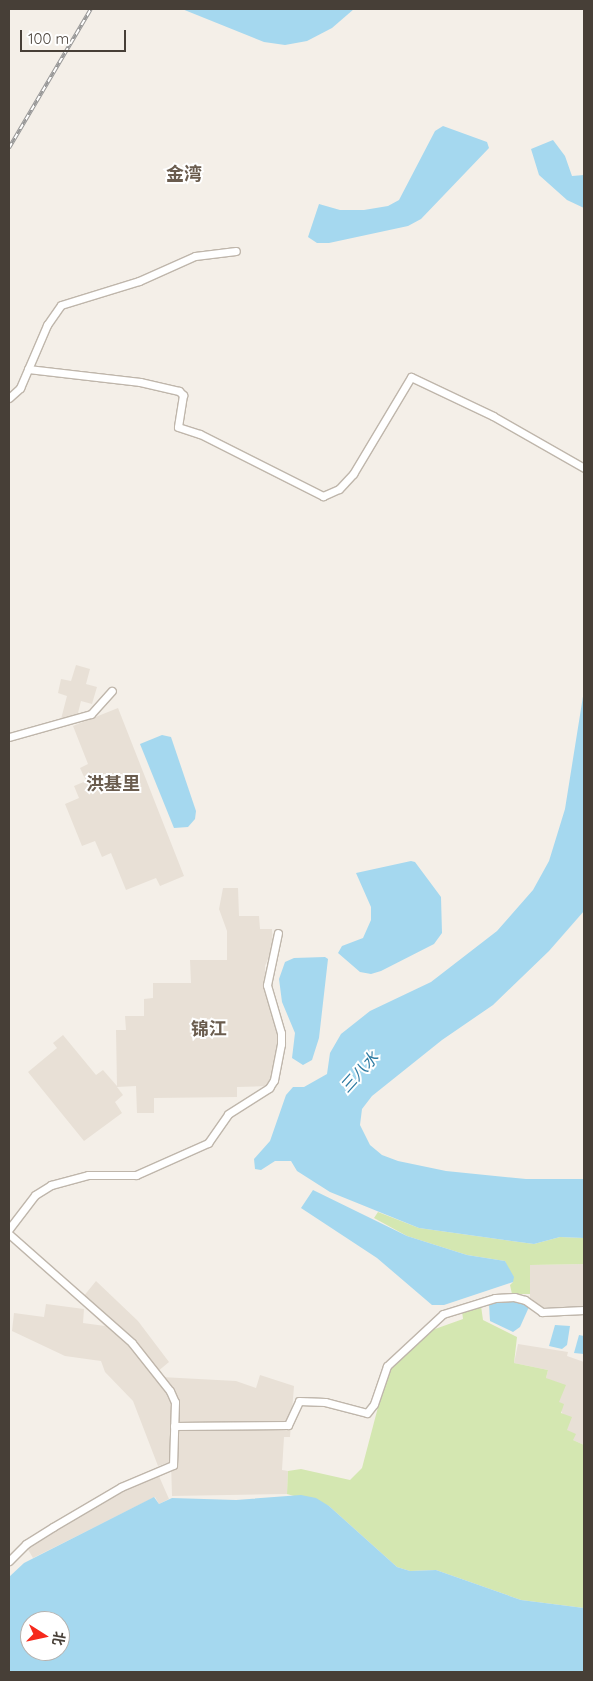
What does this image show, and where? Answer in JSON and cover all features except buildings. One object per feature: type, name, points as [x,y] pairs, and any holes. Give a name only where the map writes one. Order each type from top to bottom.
[{"type":"street","points":[[9,398],[20,388],[49,321],[63,304],[139,281],[195,256],[236,251]]},
{"type":"street","points":[[28,369],[140,382],[178,391],[183,395],[178,427],[200,434],[323,496],[339,489],[353,474],[411,377],[484,412],[584,468]]},
{"type":"street","points":[[9,737],[91,714],[112,691]]},
{"type":"street","points":[[9,1229],[35,1195],[51,1185],[88,1175],[136,1175],[208,1143],[228,1114],[269,1088],[274,1080],[281,1044],[281,1033],[267,987],[269,965],[278,933]]},
{"type":"street","points":[[9,1234],[132,1343],[172,1394],[174,1426],[173,1465],[121,1487],[26,1544],[9,1561]]},
{"type":"street","points":[[174,1426],[288,1425],[299,1402],[325,1402],[367,1413],[374,1404],[387,1366],[443,1314],[495,1298],[514,1297],[526,1300],[542,1312],[584,1310]]},
{"type":"shaded area","points":[[76,665],[90,669],[86,684],[97,687],[92,704],[81,701],[77,717],[61,719],[67,696],[58,693],[61,679],[71,681]]},
{"type":"shaded area","points":[[118,708],[184,876],[160,886],[156,878],[126,890],[111,853],[102,857],[95,841],[82,846],[65,804],[79,798],[74,786],[86,781],[80,768],[88,764],[73,726]]},
{"type":"shaded area","points":[[223,888],[238,888],[239,916],[259,916],[260,929],[272,929],[273,947],[265,966],[266,992],[278,1026],[279,1045],[269,1086],[237,1087],[237,1097],[154,1098],[154,1113],[137,1113],[136,1086],[117,1087],[123,1095],[115,1102],[122,1113],[84,1141],[28,1072],[57,1048],[53,1043],[63,1035],[96,1075],[103,1070],[117,1086],[116,1030],[126,1030],[125,1016],[144,1016],[144,999],[153,998],[153,983],[191,983],[190,960],[227,960],[227,931],[219,909]]},
{"type":"shaded area","points":[[584,1264],[584,1308],[530,1307],[530,1265]]},
{"type":"shaded area","points":[[96,1281],[138,1321],[169,1362],[157,1372],[161,1377],[236,1381],[256,1388],[260,1375],[294,1386],[290,1437],[284,1437],[282,1470],[288,1471],[287,1494],[172,1496],[171,1462],[158,1466],[133,1401],[105,1372],[101,1361],[65,1356],[12,1331],[14,1313],[44,1317],[46,1304],[84,1309],[83,1323],[105,1326],[79,1302]]},
{"type":"shaded area","points":[[518,1344],[568,1352],[567,1356],[584,1362],[584,1445],[573,1440],[567,1430],[559,1402],[546,1378],[548,1370],[514,1363]]},
{"type":"shaded area","points":[[158,1474],[169,1499],[159,1504],[155,1497],[33,1558],[26,1546],[116,1491]]},
{"type":"green space","points":[[378,1212],[419,1228],[534,1244],[560,1237],[584,1238],[584,1264],[530,1265],[530,1294],[512,1294],[510,1285],[513,1282],[505,1261],[467,1255],[407,1236],[374,1218]]},
{"type":"green space","points":[[481,1306],[483,1320],[517,1337],[514,1363],[548,1370],[546,1378],[566,1385],[559,1402],[564,1404],[561,1413],[572,1417],[567,1430],[576,1434],[573,1440],[584,1445],[584,1608],[521,1600],[436,1570],[410,1571],[397,1567],[329,1506],[287,1494],[288,1471],[301,1469],[350,1480],[362,1468],[387,1373],[433,1326],[435,1329],[463,1319],[462,1311]]},
{"type":"water","points":[[182,9],[354,9],[332,28],[307,41],[285,45],[264,42]]},
{"type":"water","points":[[443,126],[487,142],[489,148],[421,219],[408,226],[329,243],[317,243],[308,237],[319,204],[340,210],[364,210],[388,206],[399,200],[435,131]]},
{"type":"water","points":[[553,140],[565,156],[572,176],[584,175],[584,208],[567,200],[539,175],[531,149]]},
{"type":"water","name":"三八水","points":[[584,690],[584,911],[549,951],[493,1005],[442,1040],[372,1096],[362,1109],[360,1125],[370,1145],[382,1155],[398,1161],[446,1171],[526,1179],[584,1179],[584,1238],[560,1237],[534,1244],[419,1228],[330,1192],[297,1171],[291,1161],[275,1161],[261,1170],[255,1169],[254,1159],[270,1141],[286,1095],[293,1087],[304,1087],[327,1074],[330,1053],[341,1034],[370,1011],[431,982],[497,931],[533,890],[549,861],[565,809]]},
{"type":"water","points":[[162,735],[171,737],[196,811],[195,819],[188,827],[174,828],[140,744]]},
{"type":"water","points":[[411,861],[415,862],[441,897],[442,933],[434,944],[381,971],[371,974],[360,972],[338,953],[342,946],[363,938],[371,920],[371,907],[356,873]]},
{"type":"water","points":[[325,957],[328,959],[319,1038],[312,1060],[303,1065],[292,1058],[295,1033],[282,1002],[279,979],[285,962],[294,958]]},
{"type":"water","points":[[313,1190],[407,1236],[467,1255],[505,1261],[514,1277],[513,1282],[444,1305],[432,1305],[377,1258],[301,1208]]},
{"type":"water","points":[[516,1300],[529,1307],[520,1327],[513,1332],[490,1321],[489,1304]]},
{"type":"water","points":[[555,1325],[570,1326],[567,1345],[562,1349],[549,1346]]},
{"type":"water","points":[[579,1335],[584,1336],[584,1354],[574,1353]]},
{"type":"water","points":[[301,1495],[316,1498],[329,1506],[397,1567],[410,1571],[436,1570],[521,1600],[584,1608],[584,1672],[9,1672],[9,1577],[24,1563],[154,1497],[159,1504],[172,1498],[236,1500]]},
{"type":"railway","points":[[9,148],[91,9]]},
{"type":"district","name":"金湾","points":[[184,174]]},
{"type":"district","name":"洪基里","points":[[113,784]]},
{"type":"district","name":"锦江","points":[[209,1029]]}]
